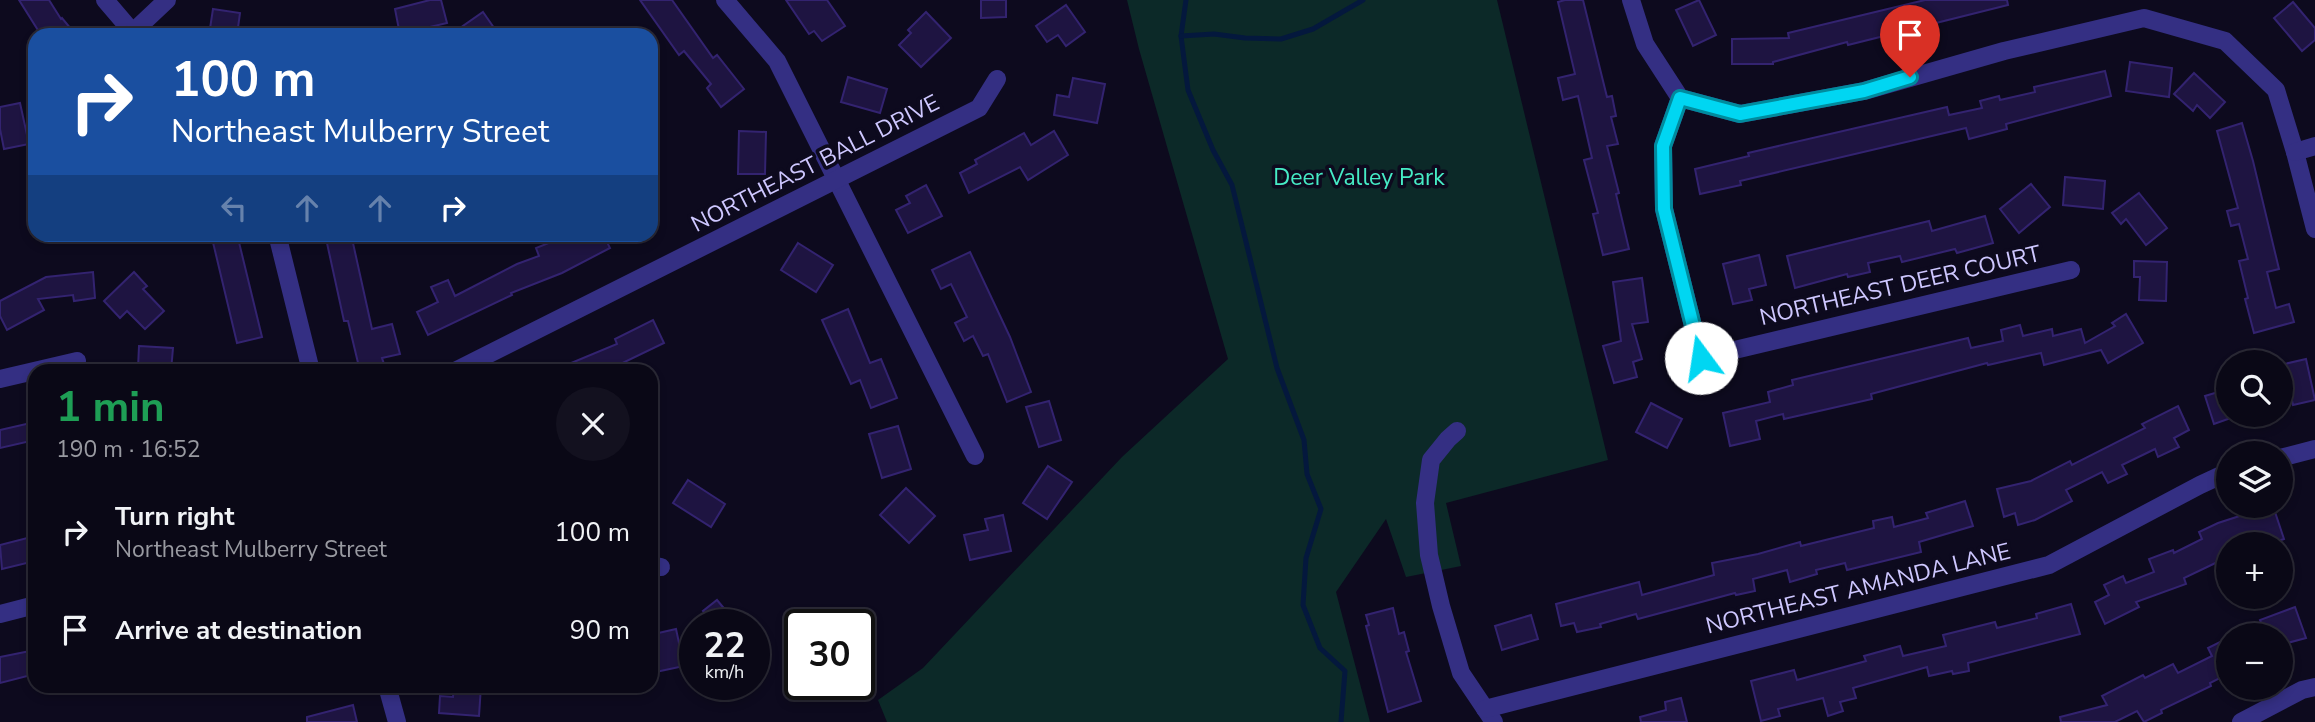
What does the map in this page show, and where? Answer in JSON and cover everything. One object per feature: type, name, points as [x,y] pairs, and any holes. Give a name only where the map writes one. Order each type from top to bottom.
[{"type":"street","points":[[104,0],[129,28]]},
{"type":"street","points":[[139,28],[167,0]]},
{"type":"street","points":[[725,0],[777,61],[975,456]]},
{"type":"street","points":[[1631,0],[1645,44],[1680,98],[1740,114],[1864,91],[2004,51],[2144,18],[2225,41],[2276,90],[2315,229]]},
{"type":"street","name":"NORTHEAST BALL DRIVE","points":[[469,364],[979,108],[997,79]]},
{"type":"street","name":"NORTHEAST DEER COURT","points":[[1680,98],[1663,146],[1664,209],[1701,358],[2071,270]]},
{"type":"street","points":[[2295,152],[2315,146]]},
{"type":"street","points":[[279,242],[309,364]]},
{"type":"street","points":[[64,364],[77,361]]},
{"type":"street","points":[[0,379],[28,372]]},
{"type":"street","points":[[1457,432],[1431,460],[1425,503],[1429,555],[1461,673],[1489,715]]},
{"type":"street","points":[[2293,454],[2315,449]]},
{"type":"street","name":"NORTHEAST AMANDA LANE","points":[[1489,715],[2049,565],[2216,478]]},
{"type":"street","points":[[0,614],[28,607]]},
{"type":"street","points":[[2241,722],[2302,690],[2315,687]]},
{"type":"street","points":[[389,693],[397,722]]},
{"type":"green space","name":"Deer Valley Park","points":[[1127,0],[1497,0],[1608,460],[1446,503],[1461,566],[1406,577],[1386,519],[1336,592],[1370,722],[887,722],[878,700],[923,668],[1122,457],[1228,359]]},
{"type":"building","points":[[19,0],[49,0],[70,28],[37,28]]},
{"type":"building","points":[[430,0],[441,0],[447,23],[426,28],[399,28],[395,9]]},
{"type":"building","points":[[640,0],[672,0],[713,58],[717,55],[744,89],[721,107],[707,88],[711,84],[684,51],[679,55]]},
{"type":"building","points":[[786,0],[827,0],[845,26],[822,41],[814,31],[809,34]]},
{"type":"building","points":[[981,0],[1006,0],[1006,17],[981,18]]},
{"type":"building","points":[[1583,0],[1607,97],[1612,96],[1616,116],[1611,117],[1618,144],[1607,146],[1629,249],[1603,255],[1593,214],[1598,213],[1584,160],[1592,158],[1578,96],[1563,100],[1558,78],[1575,74],[1558,2]]},
{"type":"building","points":[[1699,0],[1716,35],[1693,46],[1676,10]]},
{"type":"building","points":[[1925,0],[2007,0],[2008,5],[1848,45],[1847,42],[1773,64],[1732,64],[1732,39],[1789,38],[1788,33]]},
{"type":"building","points":[[2293,2],[2315,28],[2315,40],[2302,51],[2274,18]]},
{"type":"building","points":[[1066,5],[1085,32],[1066,46],[1058,35],[1047,42],[1036,26]]},
{"type":"building","points":[[213,9],[240,13],[238,28],[210,28]]},
{"type":"building","points":[[483,12],[494,28],[460,28]]},
{"type":"building","points":[[926,12],[951,38],[921,67],[899,45],[911,33],[908,30]]},
{"type":"building","points":[[2130,62],[2172,68],[2169,97],[2126,91]]},
{"type":"building","points":[[2105,71],[2111,96],[2006,124],[2007,129],[1969,139],[1966,128],[1740,181],[1741,185],[1700,194],[1695,169],[1749,156],[1748,153],[1947,107],[1949,115],[1982,108],[1980,101],[1999,96],[2000,100],[2035,92],[2034,87]]},
{"type":"building","points":[[2194,73],[2225,102],[2210,118],[2197,105],[2193,111],[2174,94]]},
{"type":"building","points":[[848,77],[887,89],[880,113],[841,102]]},
{"type":"building","points":[[1073,78],[1105,84],[1097,123],[1054,115],[1057,95],[1069,97]]},
{"type":"building","points":[[20,103],[28,144],[4,149],[0,107]]},
{"type":"building","points":[[2242,123],[2279,269],[2267,272],[2276,308],[2289,304],[2294,322],[2254,333],[2239,261],[2248,259],[2239,224],[2231,226],[2227,211],[2238,208],[2217,131]]},
{"type":"building","points":[[739,131],[766,132],[765,174],[738,174]]},
{"type":"building","points":[[1054,131],[1068,155],[1028,180],[1020,167],[969,193],[960,173],[977,164],[975,160],[1024,133],[1031,145]]},
{"type":"building","points":[[2065,177],[2105,181],[2103,209],[2063,205]]},
{"type":"building","points":[[2031,184],[2050,207],[2019,233],[2000,209]]},
{"type":"building","points":[[926,185],[942,216],[908,233],[896,210],[910,203],[906,196]]},
{"type":"building","points":[[2139,193],[2167,228],[2146,245],[2126,219],[2121,224],[2112,213]]},
{"type":"building","points":[[1985,216],[1993,243],[1957,253],[1955,249],[1902,262],[1900,256],[1868,263],[1870,272],[1848,277],[1847,274],[1795,288],[1787,256],[1929,221],[1932,231]]},
{"type":"building","points":[[213,242],[239,242],[262,337],[237,343]]},
{"type":"building","points":[[327,242],[353,242],[372,329],[392,324],[400,354],[382,358],[384,364],[358,364],[348,321],[344,321]]},
{"type":"building","points":[[551,242],[607,242],[610,248],[428,335],[417,312],[438,302],[431,287],[448,280],[455,296],[517,264],[539,256],[536,248]]},
{"type":"building","points":[[798,243],[833,265],[816,292],[781,270]]},
{"type":"building","points":[[970,252],[1010,337],[1031,392],[1007,402],[988,354],[983,356],[973,336],[964,341],[955,323],[967,317],[951,284],[941,289],[932,270]]},
{"type":"building","points":[[1759,255],[1766,285],[1749,289],[1752,300],[1733,304],[1723,264]]},
{"type":"building","points":[[2134,261],[2167,262],[2166,301],[2139,300],[2140,277],[2134,277]]},
{"type":"building","points":[[93,272],[95,298],[74,301],[73,295],[38,299],[44,310],[7,330],[0,316],[0,301],[46,277]]},
{"type":"building","points":[[134,272],[147,286],[143,289],[164,311],[145,329],[127,311],[120,318],[104,301]]},
{"type":"building","points":[[1642,278],[1648,322],[1632,324],[1642,359],[1633,362],[1637,377],[1614,383],[1603,346],[1621,341],[1613,282]]},
{"type":"building","points":[[848,309],[870,363],[881,359],[897,398],[871,408],[860,380],[851,384],[822,320]]},
{"type":"building","points":[[2126,314],[2143,343],[2108,363],[2101,350],[2044,365],[2041,353],[1988,365],[1987,363],[1871,394],[1872,399],[1784,419],[1783,414],[1756,421],[1760,439],[1730,446],[1723,413],[1770,402],[1768,392],[1793,385],[1792,380],[1968,338],[1971,348],[2003,341],[2001,330],[2020,325],[2023,336],[2052,329],[2053,336],[2081,329],[2085,343],[2115,326],[2112,323]]},
{"type":"building","points":[[653,320],[664,343],[620,364],[569,364],[617,344],[615,339]]},
{"type":"building","points":[[139,346],[173,348],[172,364],[138,364]]},
{"type":"building","points":[[2306,359],[2315,400],[2293,405],[2293,362]]},
{"type":"building","points":[[2216,393],[2216,423],[2214,424],[2205,396]]},
{"type":"building","points":[[1049,401],[1061,440],[1039,447],[1026,407]]},
{"type":"building","points":[[1651,403],[1682,419],[1667,448],[1636,432]]},
{"type":"building","points":[[2178,406],[2189,430],[2174,438],[2179,447],[2158,457],[2155,449],[2122,465],[2127,474],[2108,483],[2102,472],[2066,490],[2072,501],[2035,520],[2018,525],[2015,513],[2004,517],[1997,489],[2031,481],[2070,461],[2072,465],[2145,428],[2142,424]]},
{"type":"building","points":[[28,424],[28,442],[0,448],[0,430]]},
{"type":"building","points":[[898,426],[911,469],[882,478],[869,434]]},
{"type":"building","points":[[1048,466],[1072,482],[1047,519],[1023,503]]},
{"type":"building","points":[[688,480],[725,504],[711,527],[673,503]]},
{"type":"building","points":[[906,488],[935,516],[909,543],[880,515]]},
{"type":"building","points":[[1965,501],[1973,526],[1919,542],[1921,552],[1847,570],[1845,563],[1816,570],[1817,574],[1790,582],[1787,570],[1753,579],[1755,591],[1735,593],[1638,619],[1636,614],[1600,624],[1601,627],[1577,632],[1574,623],[1561,626],[1556,604],[1639,582],[1642,595],[1714,575],[1712,563],[1800,542],[1801,546],[1874,528],[1873,521],[1892,517],[1894,527],[1928,518],[1926,513]]},
{"type":"building","points":[[1003,515],[1011,551],[970,560],[964,535],[988,530],[985,519]]},
{"type":"building","points":[[2233,518],[2277,518],[2282,532],[2216,532],[2216,563],[2184,578],[2186,584],[2136,602],[2139,607],[2105,624],[2095,602],[2109,595],[2104,585],[2123,576],[2126,583],[2154,572],[2149,559],[2173,550],[2174,553],[2202,539],[2199,532]]},
{"type":"building","points":[[28,538],[28,563],[2,569],[0,545]]},
{"type":"building","points":[[717,600],[725,609],[706,609]]},
{"type":"building","points":[[2071,604],[2080,634],[1968,663],[1969,671],[1953,674],[1952,671],[1929,676],[1927,667],[1853,688],[1856,698],[1840,702],[1843,711],[1828,716],[1823,698],[1778,709],[1780,716],[1761,721],[1751,681],[1794,670],[1797,680],[1866,661],[1864,656],[1900,646],[1903,656],[1946,646],[1943,635],[1995,622],[1997,628],[2037,618],[2036,614]]},
{"type":"building","points":[[2295,607],[2306,638],[2293,642],[2293,623],[2261,623],[2260,620]]},
{"type":"building","points":[[1393,608],[1399,634],[1404,632],[1409,651],[1406,652],[1421,701],[1388,712],[1366,626],[1369,625],[1366,615]]},
{"type":"building","points":[[1531,615],[1538,639],[1502,650],[1495,626]]},
{"type":"building","points":[[676,629],[679,667],[658,672],[658,633]]},
{"type":"building","points":[[2216,644],[2216,680],[2210,683],[2211,686],[2161,710],[2162,713],[2144,722],[2137,711],[2115,722],[2061,722],[2060,717],[2107,705],[2102,696],[2143,675],[2145,678],[2173,664],[2178,673],[2212,656],[2208,648]]},
{"type":"building","points":[[28,651],[28,676],[0,683],[0,657]]},
{"type":"building","points":[[453,693],[481,693],[479,716],[439,713],[440,696],[453,697]]},
{"type":"building","points":[[1681,698],[1687,722],[1641,722],[1640,717],[1666,710],[1665,702]]},
{"type":"building","points":[[353,705],[357,722],[307,722],[307,717]]},
{"type":"waterway","points":[[1186,0],[1181,36],[1188,90],[1213,150],[1232,185],[1277,368],[1304,440],[1307,474],[1321,509],[1306,558],[1303,605],[1320,648],[1345,671],[1341,722]]},
{"type":"waterway","points":[[1181,36],[1214,34],[1281,39],[1313,29],[1363,0]]},
{"type":"route","points":[[1701,358],[1664,209],[1663,146],[1680,98],[1740,114],[1864,91],[1910,77]]}]
